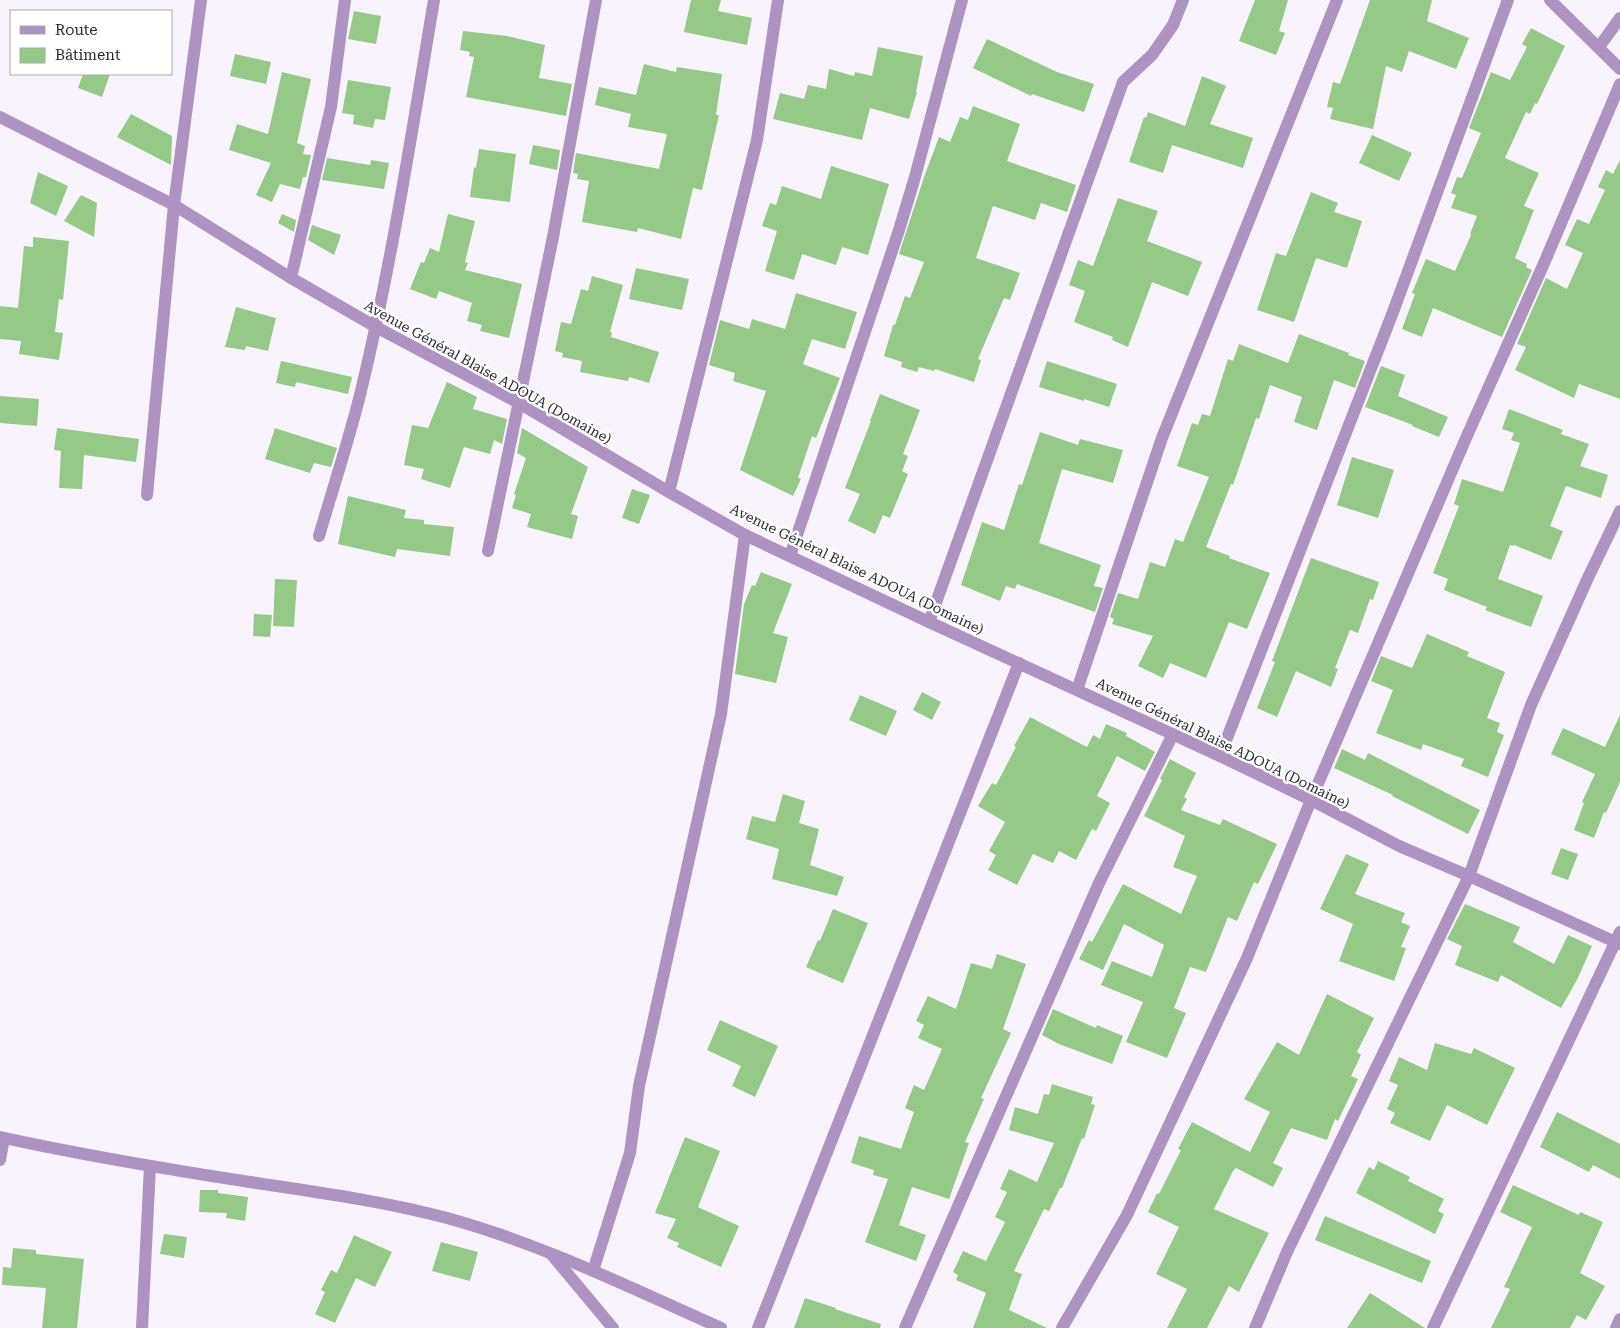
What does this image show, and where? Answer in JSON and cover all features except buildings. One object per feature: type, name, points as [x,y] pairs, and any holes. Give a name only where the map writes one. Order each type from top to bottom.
[{"type":"street","points":[[147,495],[174,205],[201,0]]},
{"type":"street","points":[[291,278],[331,107],[345,0]]},
{"type":"street","points":[[319,536],[360,393],[376,327],[407,162],[434,0]]},
{"type":"street","points":[[488,552],[553,237],[596,0]]},
{"type":"street","points":[[669,492],[757,140],[778,0]]},
{"type":"street","points":[[790,556],[902,221],[962,0]]},
{"type":"street","points":[[928,622],[1123,82],[1152,55],[1173,25],[1183,0]]},
{"type":"street","points":[[1077,690],[1162,438],[1337,0]]},
{"type":"street","points":[[1220,756],[1393,312],[1508,0]]},
{"type":"street","points":[[1550,0],[1620,69]]},
{"type":"street","points":[[1599,47],[1620,18]]},
{"type":"street","points":[[1062,1328],[1127,1215],[1247,958],[1311,800],[1466,438],[1545,262],[1620,84]]},
{"type":"street","name":"Avenue Général Blaise ADOUA (Domaine)","points":[[0,117],[174,205],[291,278],[376,327],[519,403],[745,535],[928,622],[1220,756],[1311,800],[1399,846],[1619,940]]},
{"type":"street","points":[[1255,1328],[1287,1252],[1469,876],[1531,705],[1620,512]]},
{"type":"street","points":[[593,1271],[630,1153],[639,1086],[721,714],[745,535]]},
{"type":"street","points":[[758,1328],[1019,663]]},
{"type":"street","points":[[905,1328],[1099,883],[1173,734]]},
{"type":"street","points":[[1433,1328],[1619,940]]},
{"type":"street","points":[[0,1160],[2,1137],[150,1166],[304,1190],[409,1209],[481,1228],[593,1271],[721,1328]]},
{"type":"street","points":[[142,1328],[150,1166]]},
{"type":"street","points":[[551,1255],[613,1328]]},
{"type":"street","points":[[1616,1328],[1620,1319]]}]
